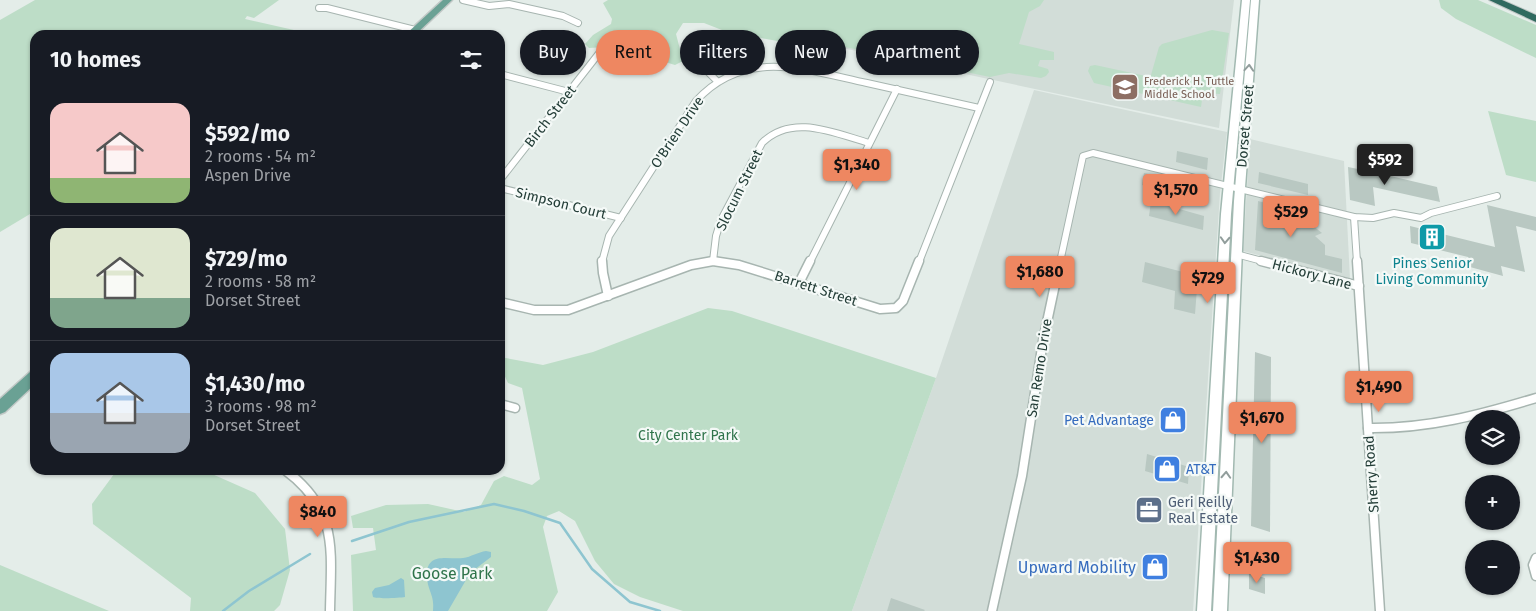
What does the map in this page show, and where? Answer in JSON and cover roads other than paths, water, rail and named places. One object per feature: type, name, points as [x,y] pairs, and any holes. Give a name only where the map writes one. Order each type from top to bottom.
[{"type":"highway","points":[[1494,0],[1536,19]]},
{"type":"main road","points":[[415,30],[448,0]]},
{"type":"main road","name":"Dorset Street","points":[[1204,611],[1246,0]]},
{"type":"main road","name":"Dorset Street","points":[[1220,611],[1236,254],[1234,187],[1255,0]]},
{"type":"main road","points":[[0,408],[30,381]]},
{"type":"street","points":[[463,0],[489,6],[509,4],[563,16],[578,23]]},
{"type":"street","points":[[400,30],[323,11],[319,8],[327,8],[402,30]]},
{"type":"street","name":"Birch Street","points":[[505,174],[596,57]]},
{"type":"street","name":"O'Brien Drive","points":[[608,296],[602,275],[602,261],[607,242],[696,101],[717,81],[750,68],[783,65],[814,70],[979,108]]},
{"type":"street","points":[[505,75],[569,92]]},
{"type":"street","points":[[711,75],[717,81]]},
{"type":"street","name":"Barrett Street","points":[[505,303],[526,309],[559,311],[576,308],[691,264],[713,261],[744,266],[880,309],[891,310],[900,305],[990,82]]},
{"type":"street","points":[[799,283],[897,89]]},
{"type":"street","name":"Slocum Street","points":[[713,261],[716,236],[721,220],[762,143],[769,135],[787,127],[802,127],[823,130],[869,143]]},
{"type":"street","name":"San Remo Drive","points":[[992,611],[1022,476],[1043,341],[1083,156],[1093,154],[1234,187]]},
{"type":"street","points":[[1234,187],[1354,217],[1373,218],[1394,213],[1421,218],[1431,213],[1497,196]]},
{"type":"street","name":"Simpson Court","points":[[505,189],[621,218]]},
{"type":"street","name":"Sherry Road","points":[[1354,217],[1380,611]]},
{"type":"street","name":"Hickory Lane","points":[[1236,254],[1359,286]]},
{"type":"street","points":[[1368,428],[1402,429],[1432,426],[1536,398]]},
{"type":"street","points":[[505,405],[515,408]]},
{"type":"street","points":[[292,475],[307,486],[316,498],[326,518],[330,542],[330,611]]},
{"type":"street","points":[[1536,558],[1533,565],[1536,576]]},
{"type":"water","points":[[486,551],[491,552],[491,557],[470,573],[448,611],[433,611],[433,601],[427,576],[430,563],[439,558],[463,558]]},
{"type":"water","points":[[401,578],[404,580],[405,597],[373,597],[372,592],[375,588],[389,585]]},
{"type":"waterway","points":[[352,541],[409,522],[494,504],[524,511],[560,523],[592,569],[630,602],[660,611]]},
{"type":"waterway","points":[[223,611],[249,591],[310,554]]},
{"type":"place","name":"Frederick H. Tuttle Middle School","points":[[1125,87]]},
{"type":"place","name":"Pines Senior Living Community","points":[[1432,237]]},
{"type":"place","name":"Pet Advantage","points":[[1173,420]]},
{"type":"place","name":"AT&T","points":[[1167,469]]},
{"type":"place","name":"Geri Reilly Real Estate","points":[[1149,510]]},
{"type":"place","name":"Upward Mobility","points":[[1155,567]]},
{"type":"park label","name":"City Center Park","points":[[688,435]]},
{"type":"park label","name":"Goose Park","points":[[452,573]]}]
